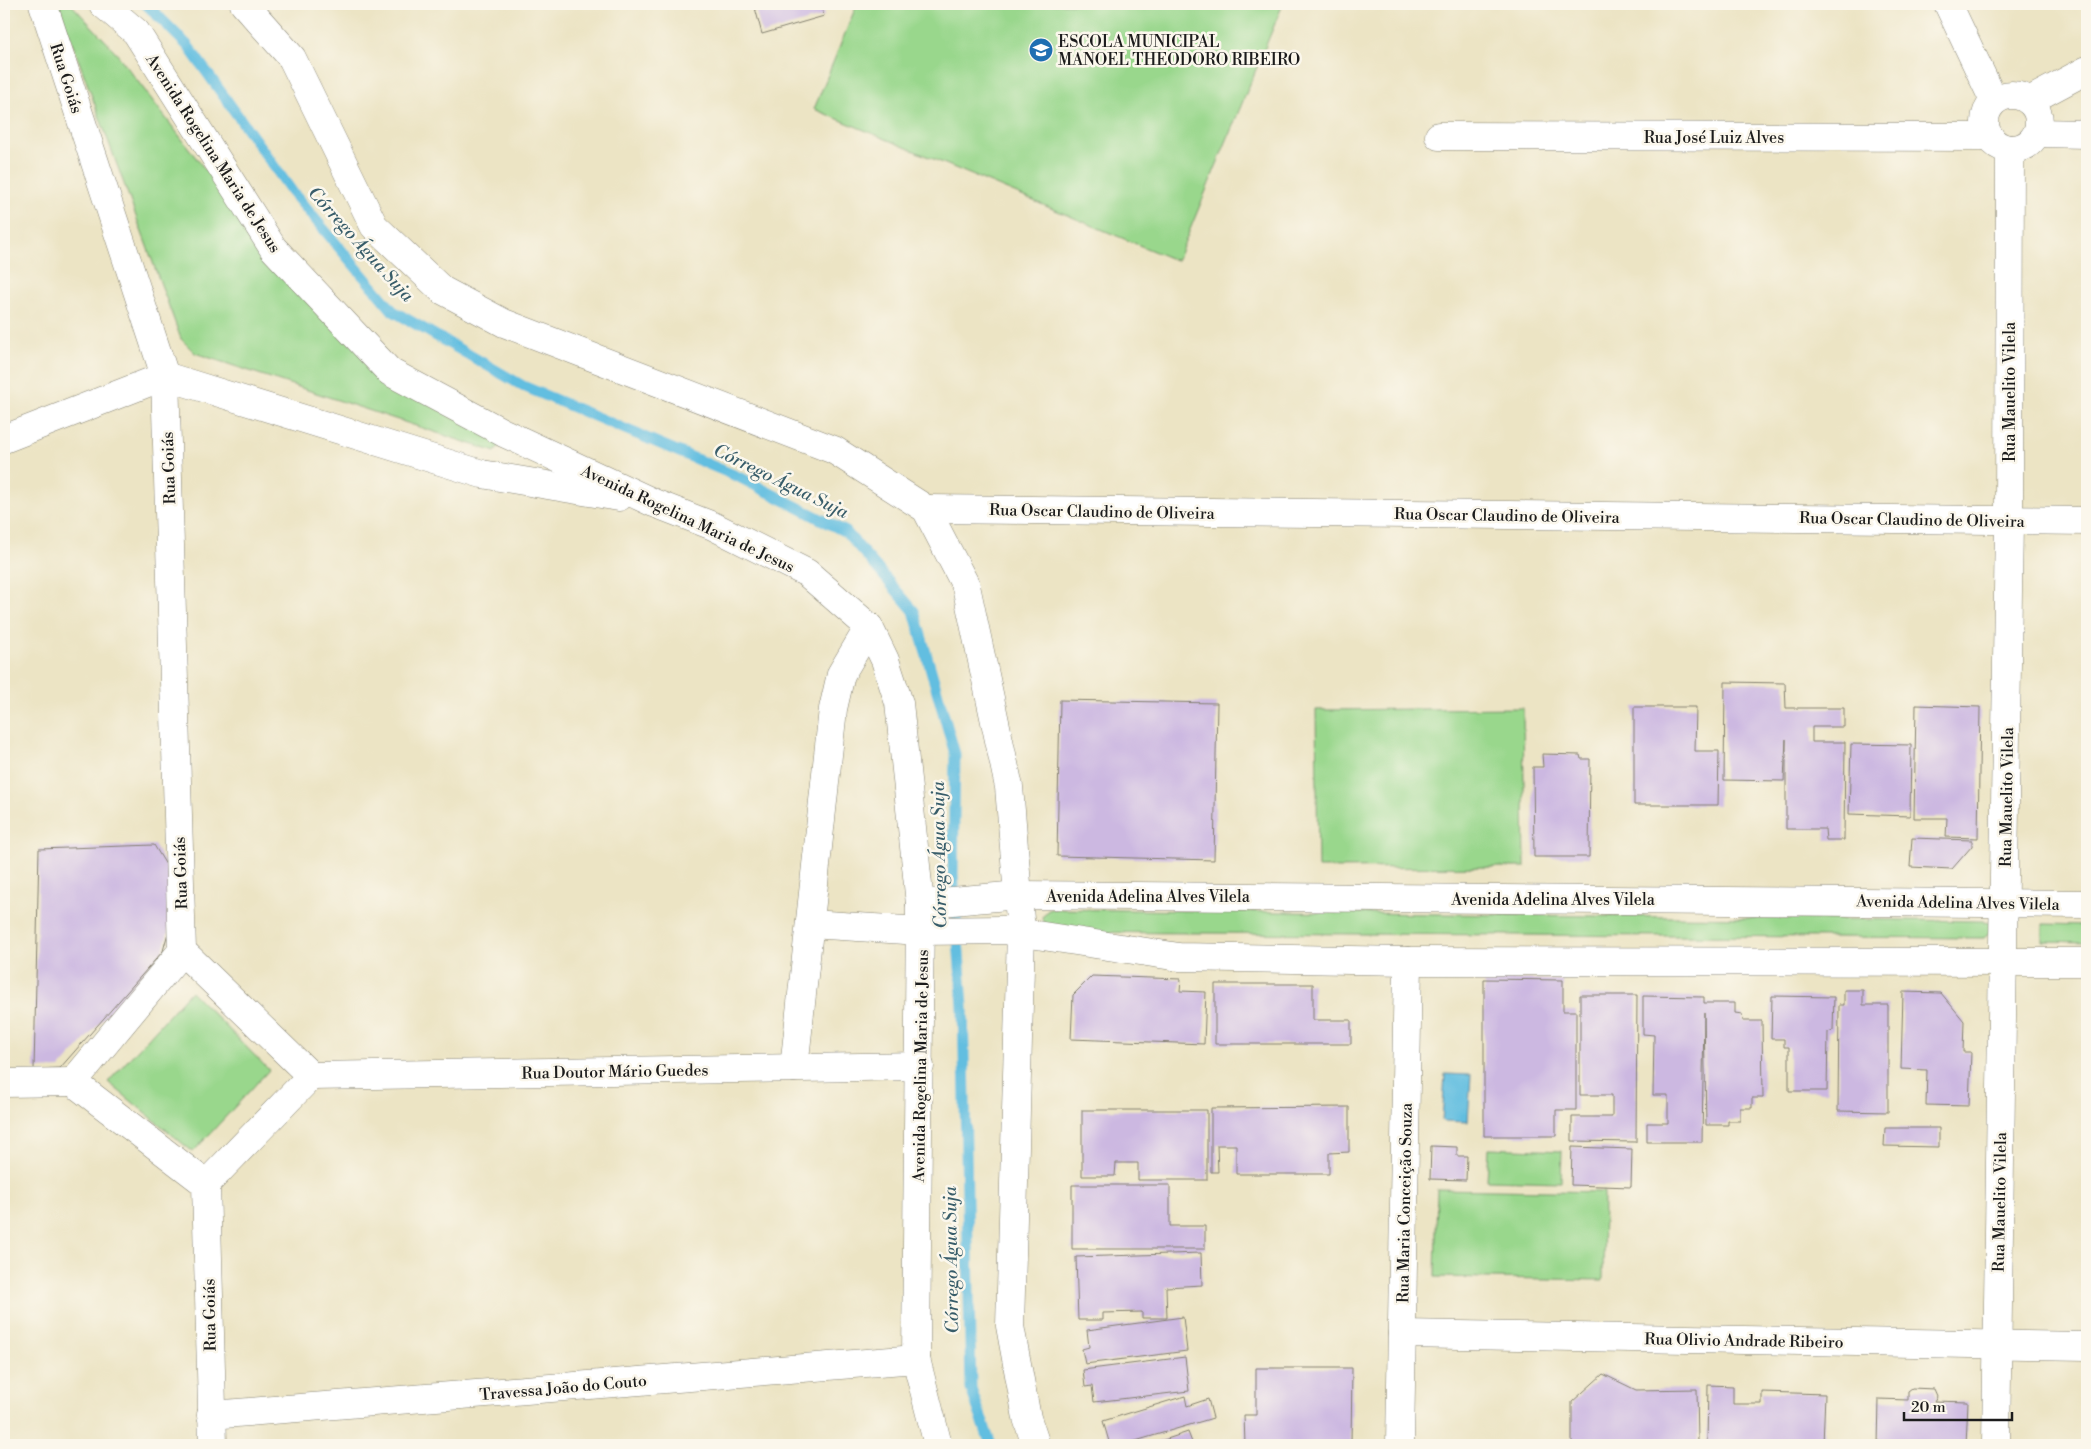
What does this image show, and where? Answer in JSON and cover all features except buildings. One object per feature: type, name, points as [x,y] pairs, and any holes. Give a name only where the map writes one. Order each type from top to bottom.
[{"type":"street","name":"Rua Goiás","points":[[43,4],[165,376],[182,951]]},
{"type":"street","name":"Avenida Rogelina Maria de Jesus","points":[[104,4],[136,32],[273,248],[390,372],[504,434],[654,503],[713,526],[807,573],[870,627],[885,660],[899,703],[929,904],[930,932],[920,1066],[916,1359],[938,1445]]},
{"type":"street","points":[[244,4],[292,58],[374,226],[442,290],[504,323],[834,450],[926,509],[966,586],[1009,787],[1013,931],[1010,1326],[1027,1418],[1036,1445]]},
{"type":"street","points":[[1948,4],[1994,101]]},
{"type":"street","points":[[2029,101],[2087,70]]},
{"type":"street","points":[[2018,95],[2029,101],[2039,115],[2037,133],[2026,145],[2000,143],[1986,118],[1988,109],[1994,101],[2005,96],[2018,95]]},
{"type":"street","points":[[2037,133],[2087,134]]},
{"type":"street","name":"Rua José Luiz Alves","points":[[1439,136],[2000,143]]},
{"type":"street","name":"Rua Mauelito Vilela","points":[[1996,1445],[2009,520],[2000,143]]},
{"type":"street","points":[[4,439],[165,376],[482,474],[654,503]]},
{"type":"street","name":"Rua Oscar Claudino de Oliveira","points":[[926,509],[2087,521]]},
{"type":"street","points":[[794,1068],[833,709],[841,674],[870,627]]},
{"type":"street","name":"Avenida Adelina Alves Vilela","points":[[929,904],[1011,896],[2087,904]]},
{"type":"street","points":[[810,924],[930,932],[1013,931],[1179,958],[2087,962]]},
{"type":"street","points":[[4,1083],[73,1082],[206,1184],[311,1076],[182,951],[73,1082]]},
{"type":"street","name":"Rua Maria Conceição Souza","points":[[1400,1445],[1408,960]]},
{"type":"street","name":"Rua Doutor Mário Guedes","points":[[311,1076],[920,1066]]},
{"type":"street","name":"Rua Goiás","points":[[206,1184],[213,1445]]},
{"type":"street","name":"Rua Olivio Andrade Ribeiro","points":[[1402,1334],[2087,1346]]},
{"type":"street","name":"Travessa João do Couto","points":[[211,1415],[916,1359]]},
{"type":"green space","points":[[58,4],[71,4],[114,50],[210,176],[252,235],[385,376],[502,442],[495,452],[195,353],[181,339]]},
{"type":"green space","points":[[857,4],[1283,4],[1177,261],[814,109]]},
{"type":"green space","points":[[1523,708],[1525,867],[1318,868],[1316,710]]},
{"type":"green space","points":[[1051,909],[1983,921],[1989,922],[1990,933],[1984,938],[1046,932],[1042,917]]},
{"type":"green space","points":[[2043,924],[2087,925],[2087,942],[2043,941]]},
{"type":"green space","points":[[191,991],[269,1070],[193,1152],[108,1082]]},
{"type":"green space","points":[[1489,1148],[1562,1151],[1561,1182],[1487,1180]]},
{"type":"green space","points":[[1437,1189],[1604,1192],[1603,1280],[1435,1277]]},
{"type":"water","points":[[1445,1074],[1471,1075],[1468,1122],[1442,1121]]},
{"type":"waterway","name":"Córrego Água Suja","points":[[146,4],[188,46],[293,193],[393,311],[523,386],[741,478],[846,532],[914,611],[955,754],[953,874],[963,1006],[971,1389],[991,1445]]},
{"type":"place","name":"ESCOLA MUNICIPAL MANOEL THEODORO RIBEIRO","points":[[1041,50]]}]
